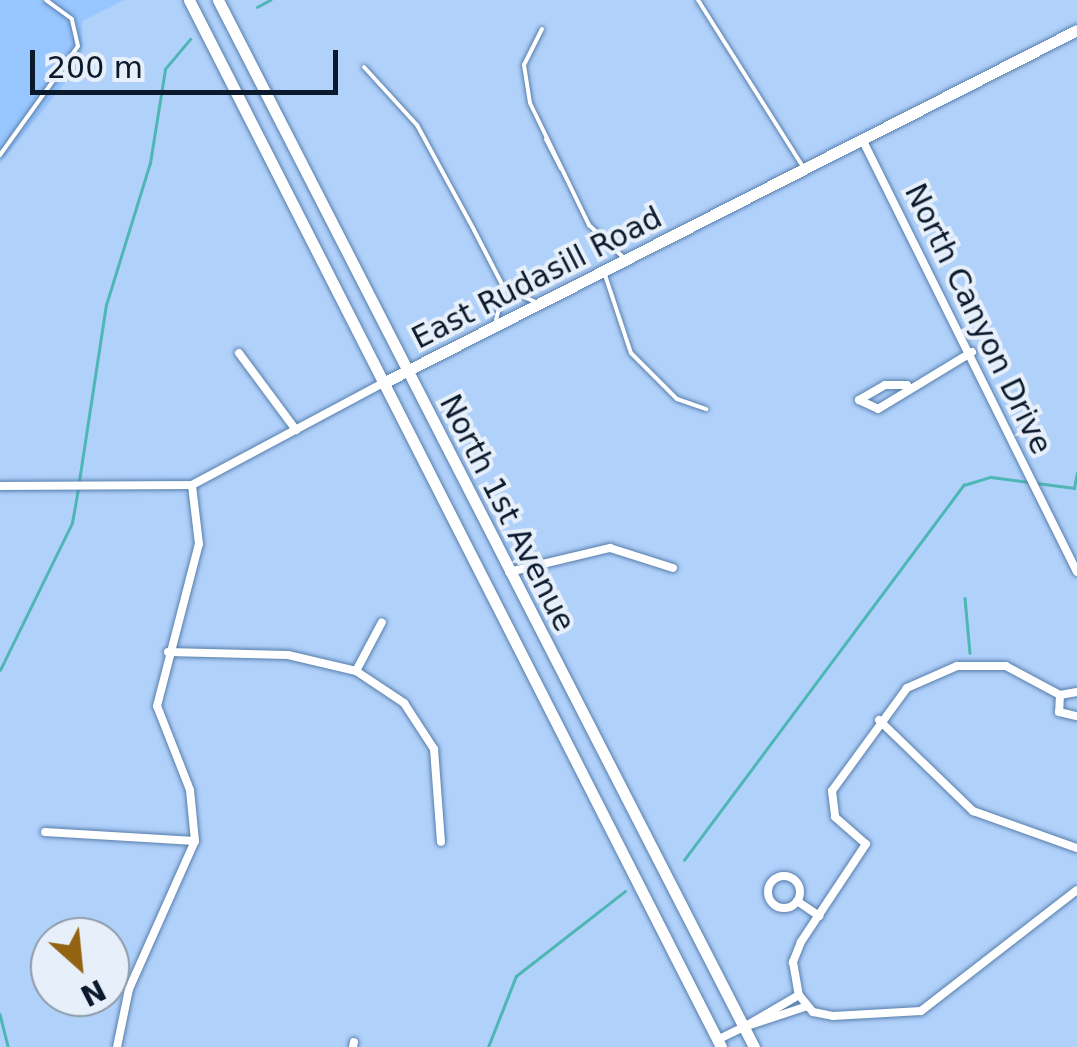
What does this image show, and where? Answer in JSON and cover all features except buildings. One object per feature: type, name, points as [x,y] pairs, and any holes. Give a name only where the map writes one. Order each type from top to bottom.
[{"type":"main road","name":"North 1st Avenue","points":[[190,0],[719,1044]]},
{"type":"main road","name":"North 1st Avenue","points":[[218,0],[754,1047]]},
{"type":"main road","name":"East Rudasill Road","points":[[385,382],[1077,30]]},
{"type":"street","name":"North Canyon Drive","points":[[864,141],[972,352],[1077,572]]},
{"type":"street","points":[[907,386],[886,384],[859,400],[872,412],[907,386],[972,352]]},
{"type":"street","points":[[239,353],[296,430]]},
{"type":"street","name":"East Rudasill Road","points":[[0,486],[192,485],[385,382]]},
{"type":"street","points":[[118,1047],[129,989],[196,841],[190,790],[157,706],[168,652],[200,544],[192,485]]},
{"type":"street","points":[[508,572],[610,548],[673,568]]},
{"type":"street","points":[[356,671],[382,622]]},
{"type":"street","points":[[168,652],[288,655],[356,671],[404,703],[434,748],[440,842]]},
{"type":"street","points":[[1077,692],[1060,694],[1006,666],[957,666],[907,688],[879,720],[832,791],[835,816],[866,844],[793,962],[799,996],[808,1006],[833,1016],[921,1011],[1077,890]]},
{"type":"street","points":[[1060,694],[1059,712],[1077,716]]},
{"type":"street","points":[[879,720],[973,811],[1077,848]]},
{"type":"street","points":[[45,832],[196,841]]},
{"type":"street","points":[[797,901],[795,880],[771,883],[773,904],[797,901],[819,916]]},
{"type":"street","points":[[719,1044],[799,996]]},
{"type":"street","points":[[744,1027],[808,1006]]},
{"type":"lane","points":[[0,155],[78,46],[72,19],[46,0]]},
{"type":"lane","points":[[698,0],[804,170]]},
{"type":"lane","points":[[542,29],[524,65],[546,139],[589,224],[626,261]]},
{"type":"lane","points":[[364,67],[422,134],[504,288],[546,301]]},
{"type":"lane","points":[[604,272],[631,353],[677,399],[706,409]]},
{"type":"lane","points":[[487,331],[504,288]]},
{"type":"shaded area","points":[[0,0],[125,0],[82,21],[82,62],[0,163]]},
{"type":"waterway","points":[[257,7],[270,0]]},
{"type":"waterway","points":[[79,481],[106,305],[150,163],[165,69],[190,39]]},
{"type":"waterway","points":[[684,860],[964,485],[991,477],[1074,488],[1077,473]]},
{"type":"waterway","points":[[0,670],[72,523],[78,488]]},
{"type":"waterway","points":[[965,598],[970,653]]},
{"type":"waterway","points":[[488,1047],[516,976],[625,891]]},
{"type":"waterway","points":[[0,1014],[8,1047]]}]
